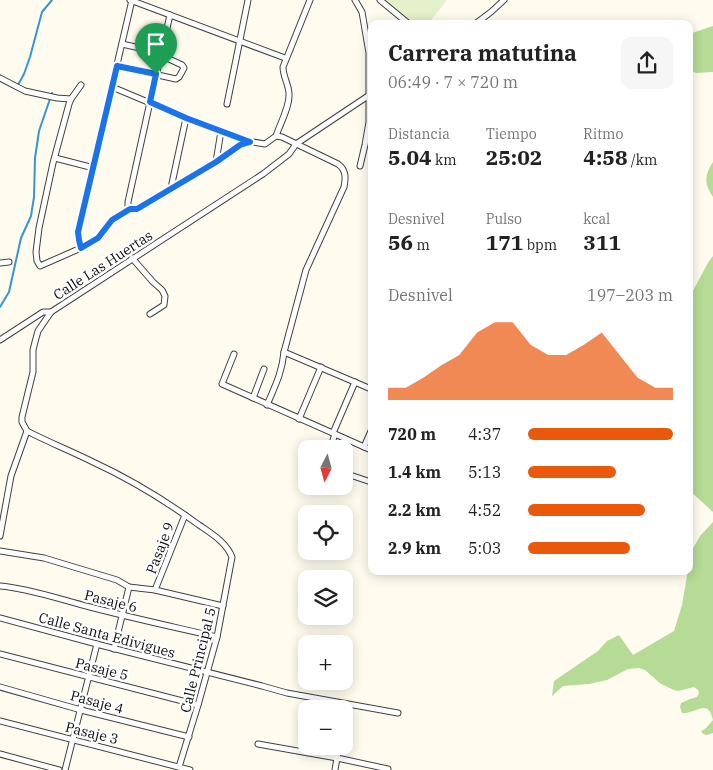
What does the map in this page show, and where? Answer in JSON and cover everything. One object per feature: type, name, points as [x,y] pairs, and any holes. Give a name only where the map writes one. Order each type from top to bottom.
[{"type":"street","points":[[81,248],[78,232],[131,0],[286,58]]},
{"type":"street","points":[[227,104],[248,0]]},
{"type":"street","points":[[112,87],[250,142],[265,144],[276,136],[288,101],[288,89],[283,74],[283,67],[310,0]]},
{"type":"street","points":[[355,0],[362,12],[368,48]]},
{"type":"street","points":[[380,0],[404,20]]},
{"type":"street","points":[[480,20],[504,0]]},
{"type":"street","points":[[130,209],[128,202],[170,15]]},
{"type":"street","points":[[117,66],[176,79],[184,68],[182,65],[161,54],[122,44]]},
{"type":"street","points":[[0,78],[25,90],[56,98],[71,99]]},
{"type":"street","points":[[81,85],[71,99],[39,228],[36,252],[37,261],[40,266],[81,248],[98,238],[112,220],[130,209],[137,209],[216,162],[240,145],[250,142]]},
{"type":"street","name":"Calle Las Huertas","points":[[26,431],[22,418],[33,372],[33,350],[38,331],[51,312],[263,174],[289,154],[296,144],[368,96]]},
{"type":"street","points":[[171,188],[186,118]]},
{"type":"street","points":[[360,166],[368,122]]},
{"type":"street","points":[[216,162],[222,131]]},
{"type":"street","points":[[267,405],[283,365],[284,352],[306,270],[346,180],[342,167],[282,137],[276,136]]},
{"type":"street","points":[[55,158],[94,168]]},
{"type":"street","points":[[132,258],[162,290],[165,296],[164,305],[150,314]]},
{"type":"street","points":[[0,263],[9,262]]},
{"type":"street","points":[[0,340],[43,312],[51,312]]},
{"type":"street","points":[[284,352],[368,388]]},
{"type":"street","points":[[234,354],[222,384],[368,449]]},
{"type":"street","points":[[299,419],[321,367]]},
{"type":"street","points":[[253,398],[264,370]]},
{"type":"street","points":[[332,440],[355,382]]},
{"type":"street","points":[[0,536],[11,476],[26,431],[103,466],[184,515]]},
{"type":"street","points":[[364,447],[368,438]]},
{"type":"street","points":[[353,476],[368,481]]},
{"type":"street","name":"Calle Principal 5","points":[[179,767],[217,637],[232,557],[228,548],[222,542],[184,515]]},
{"type":"street","name":"Pasaje 9","points":[[155,590],[184,515]]},
{"type":"street","points":[[0,551],[44,558],[117,580],[128,587],[155,590],[223,606]]},
{"type":"street","name":"Pasaje 6","points":[[0,586],[217,637]]},
{"type":"street","points":[[114,649],[128,587]]},
{"type":"street","name":"Calle Santa Edivigues","points":[[0,618],[287,694],[323,700]]},
{"type":"street","points":[[65,770],[97,644]]},
{"type":"street","name":"Pasaje 5","points":[[0,654],[198,705]]},
{"type":"street","name":"Pasaje 4","points":[[0,686],[81,710],[189,737]]},
{"type":"street","name":"Calle Santa Edivigues","points":[[353,705],[398,713]]},
{"type":"street","name":"Pasaje 3","points":[[0,721],[190,770]]},
{"type":"street","points":[[258,744],[388,769]]},
{"type":"street","points":[[0,754],[59,770]]},
{"type":"street","points":[[335,770],[338,755]]},
{"type":"green space","points":[[384,0],[447,0],[431,20],[410,20]]},
{"type":"green space","points":[[713,26],[713,72],[693,72],[693,33]]},
{"type":"green space","points":[[713,162],[713,197],[706,180]]},
{"type":"green space","points":[[713,256],[713,512],[693,494],[693,291]]},
{"type":"green space","points":[[713,522],[713,720],[711,713],[705,708],[682,713],[681,703],[697,697],[699,693],[694,687],[678,691],[674,690],[661,684],[645,670],[639,668],[628,669],[607,680],[589,684],[563,686],[552,696],[554,681],[598,651],[607,641],[619,635],[633,655],[674,631],[682,605],[687,575],[693,575],[693,548],[700,536]]},
{"type":"green space","points":[[713,720],[713,733],[703,734],[701,731]]},
{"type":"waterway","points":[[18,85],[30,57],[42,12],[52,0]]},
{"type":"waterway","points":[[0,307],[9,292],[21,238],[31,216],[39,131],[52,93]]},
{"type":"route","points":[[117,66],[156,74],[150,102],[250,142],[240,145],[216,162],[137,209],[130,209],[112,220],[95,241],[81,248],[78,232],[117,66]]}]
